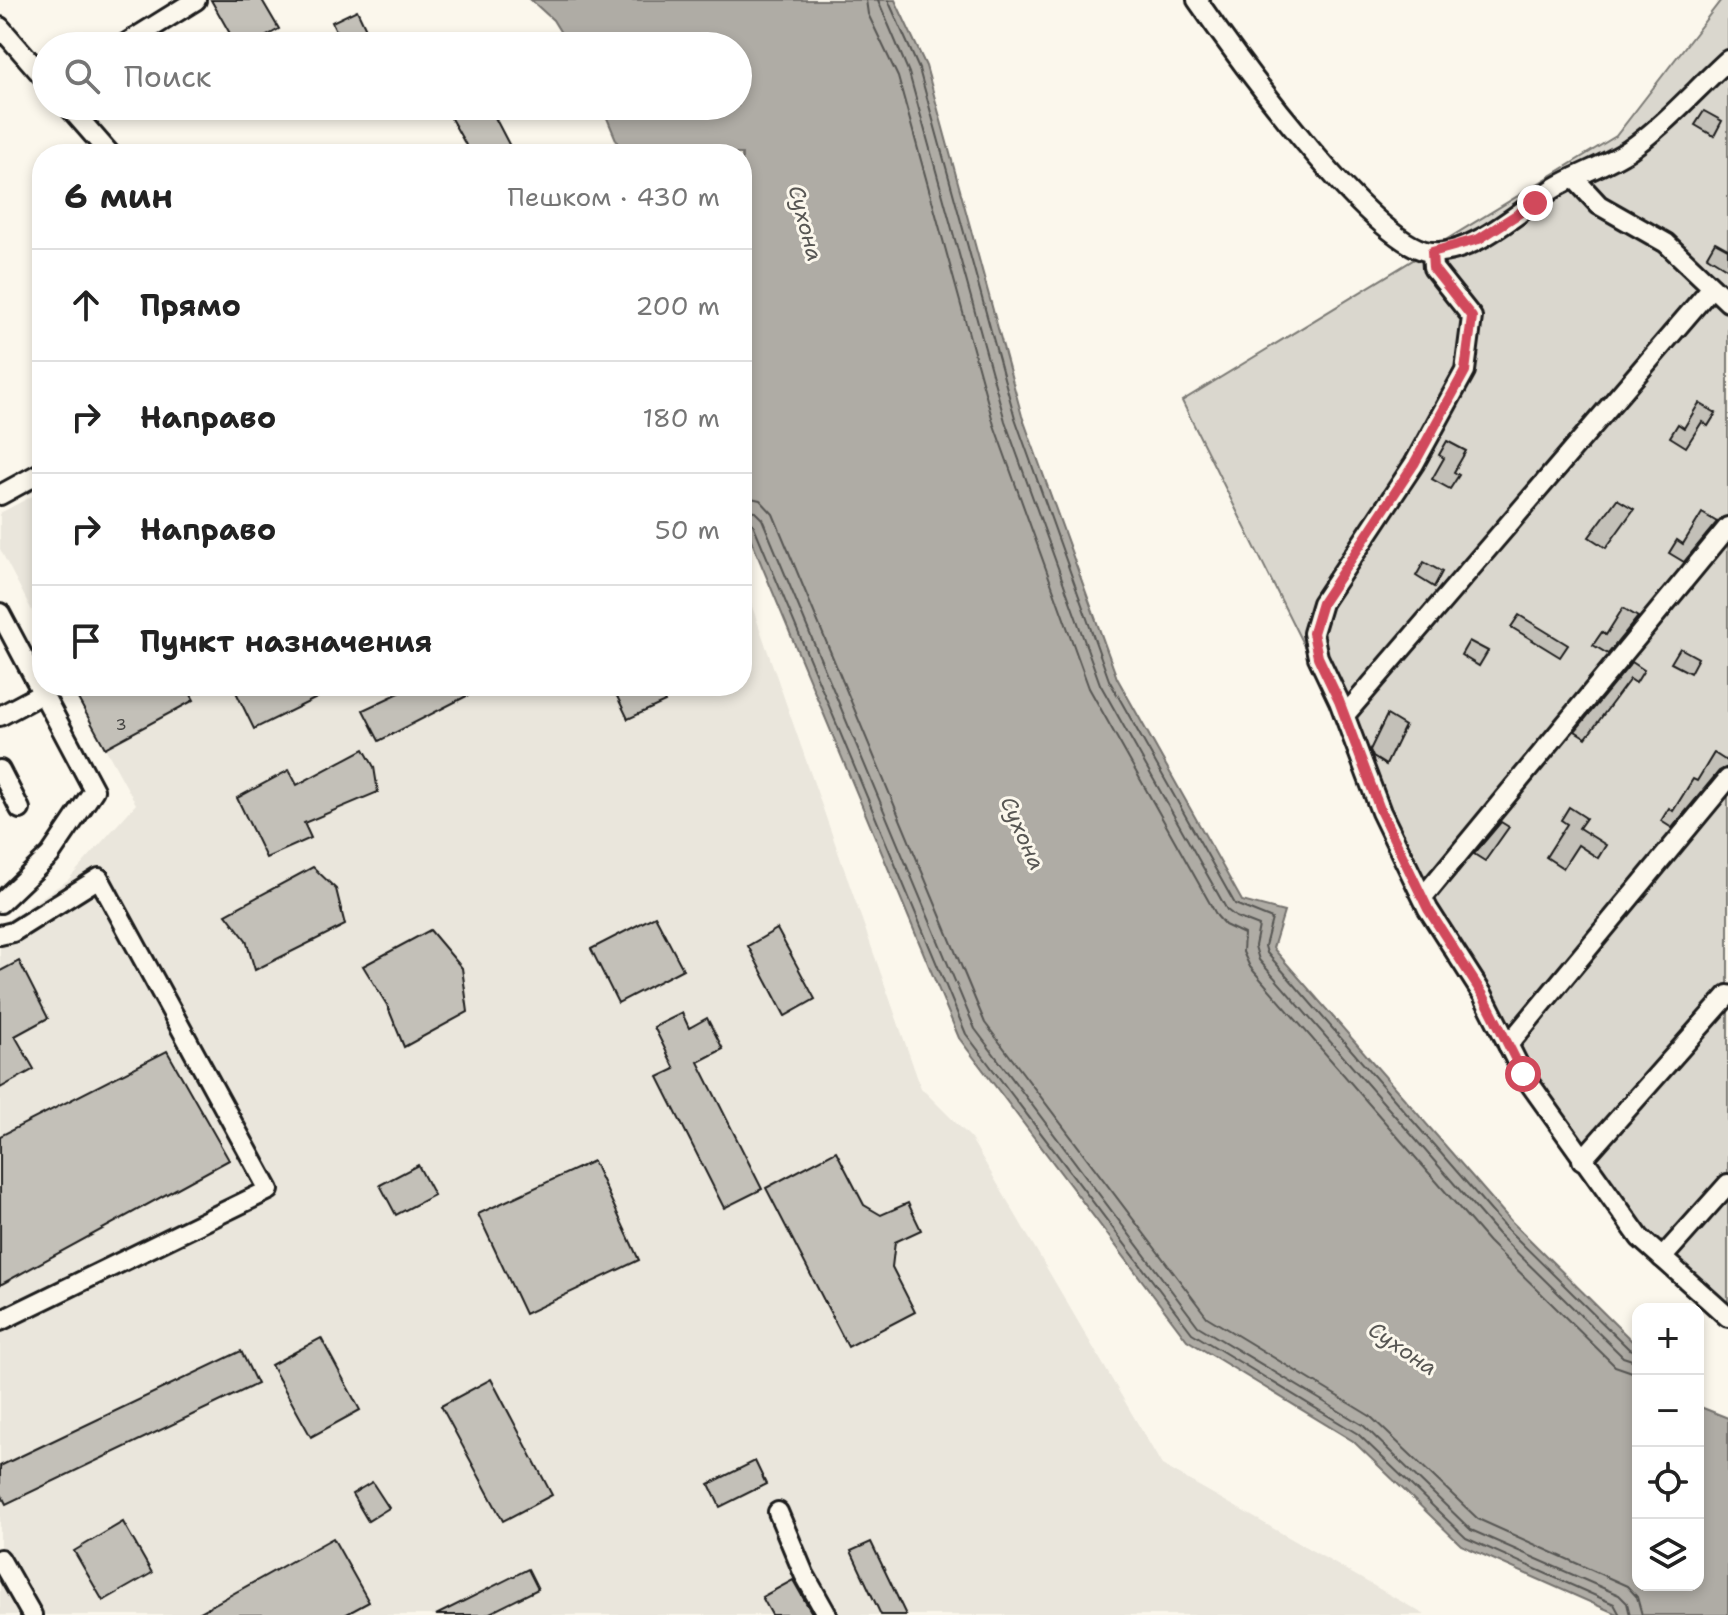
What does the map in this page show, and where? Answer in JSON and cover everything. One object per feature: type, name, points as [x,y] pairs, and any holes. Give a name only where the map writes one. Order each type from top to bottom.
[{"type":"street","points":[[145,32],[196,0]]},
{"type":"street","points":[[1197,0],[1265,94],[1352,193],[1404,242],[1432,252],[1479,239],[1574,178],[1629,150],[1728,60]]},
{"type":"street","points":[[0,27],[32,64]]},
{"type":"street","points":[[83,120],[102,144]]},
{"type":"street","points":[[1574,178],[1599,205],[1666,243],[1728,302]]},
{"type":"street","points":[[1432,252],[1433,268],[1472,317],[1465,371],[1414,464],[1322,603],[1313,633],[1318,657],[1345,715],[1381,812],[1423,897],[1483,995],[1523,1074],[1640,1238],[1728,1317]]},
{"type":"street","points":[[1345,715],[1712,287]]},
{"type":"street","points":[[0,495],[32,477]]},
{"type":"street","points":[[1423,897],[1728,527]]},
{"type":"street","points":[[0,613],[32,673]]},
{"type":"street","points":[[0,716],[37,696]]},
{"type":"street","points":[[0,903],[50,855],[94,790],[45,696]]},
{"type":"street","points":[[0,770],[20,809]]},
{"type":"street","points":[[1508,1045],[1728,779]]},
{"type":"street","points":[[0,935],[13,932],[99,878],[269,1190],[0,1321]]},
{"type":"street","points":[[1582,1160],[1728,995]]},
{"type":"street","points":[[1662,1258],[1728,1184]]},
{"type":"street","points":[[778,1512],[827,1615]]},
{"type":"street","points":[[0,1559],[32,1615]]},
{"type":"shaded area","points":[[1721,0],[1728,0],[1728,1309],[1657,1248],[1543,1086],[1408,855],[1182,401],[1616,136]]},
{"type":"shaded area","points":[[32,496],[32,611],[0,549],[0,513]]},
{"type":"shaded area","points":[[752,606],[921,1088],[970,1137],[1162,1465],[1425,1615],[0,1615],[0,925],[68,880],[136,804],[77,696],[752,696]]},
{"type":"water","name":"Сухона","points":[[531,0],[895,0],[926,66],[1022,416],[1117,678],[1242,901],[1284,912],[1273,948],[1511,1221],[1632,1341],[1632,1591],[1704,1591],[1704,1408],[1728,1418],[1728,1615],[1619,1615],[1461,1545],[1353,1441],[1187,1340],[959,1038],[752,542],[752,144],[618,144],[608,120],[752,120],[752,32],[560,32],[553,20]]},
{"type":"building","points":[[211,0],[262,0],[279,29],[274,32],[229,32]]},
{"type":"building","points":[[357,10],[367,32],[337,32],[332,22]]},
{"type":"building","points":[[1704,111],[1722,121],[1714,136],[1695,125]]},
{"type":"building","points":[[452,120],[496,120],[509,144],[465,144]]},
{"type":"building","points":[[1715,242],[1728,249],[1728,269],[1707,256]]},
{"type":"building","points":[[1699,403],[1716,413],[1708,426],[1702,422],[1686,447],[1670,437],[1678,424],[1684,428]]},
{"type":"building","points":[[1447,441],[1466,451],[1454,472],[1459,475],[1450,489],[1432,479],[1444,458],[1439,455]]},
{"type":"building","points":[[1617,499],[1634,509],[1606,548],[1589,537]]},
{"type":"building","points":[[1702,513],[1717,522],[1684,562],[1669,553],[1677,540],[1683,544]]},
{"type":"building","points":[[1424,562],[1442,572],[1434,587],[1416,576]]},
{"type":"building","points":[[1623,608],[1638,617],[1608,654],[1593,645],[1602,632],[1606,635]]},
{"type":"building","points":[[1519,615],[1568,645],[1560,657],[1511,627]]},
{"type":"building","points":[[1469,641],[1488,651],[1479,666],[1461,655]]},
{"type":"building","points":[[1680,648],[1698,658],[1690,673],[1671,663]]},
{"type":"building","points":[[1632,662],[1644,670],[1636,683],[1630,679],[1586,738],[1575,731]]},
{"type":"building","points":[[76,696],[192,696],[194,700],[105,748]]},
{"type":"building","points":[[238,696],[321,696],[254,729]]},
{"type":"building","points":[[393,696],[467,696],[379,741],[363,710]]},
{"type":"building","points":[[617,696],[662,696],[665,702],[628,719]]},
{"type":"building","points":[[1387,715],[1405,726],[1386,765],[1373,757],[1370,750]]},
{"type":"building","points":[[364,749],[374,767],[378,792],[304,823],[311,838],[266,858],[237,798],[289,770],[297,785]]},
{"type":"building","points":[[1714,753],[1728,762],[1728,767],[1719,771],[1672,828],[1661,821],[1669,808],[1673,811],[1693,779],[1697,781]]},
{"type":"building","points":[[1569,807],[1586,818],[1579,828],[1606,845],[1598,858],[1578,845],[1563,868],[1546,857],[1567,824],[1561,820]]},
{"type":"building","points":[[1501,822],[1509,827],[1485,861],[1474,854]]},
{"type":"building","points":[[313,867],[336,889],[345,925],[255,970],[246,940],[226,914]]},
{"type":"building","points":[[655,916],[683,969],[618,1003],[591,949]]},
{"type":"building","points":[[777,929],[815,999],[785,1016],[748,946]]},
{"type":"building","points":[[430,930],[462,968],[468,1012],[404,1047],[387,1005],[363,966]]},
{"type":"building","points":[[19,961],[48,1018],[15,1036],[34,1069],[0,1088],[0,971]]},
{"type":"building","points":[[682,1013],[689,1028],[707,1018],[723,1049],[698,1062],[762,1189],[724,1208],[658,1077],[675,1069],[654,1027]]},
{"type":"building","points":[[167,1051],[229,1160],[0,1285],[0,1136]]},
{"type":"building","points":[[836,1151],[864,1205],[881,1215],[908,1203],[921,1230],[895,1242],[892,1267],[915,1312],[848,1347],[766,1188]]},
{"type":"building","points":[[593,1161],[639,1260],[525,1314],[478,1214]]},
{"type":"building","points":[[418,1165],[434,1195],[396,1215],[380,1185]]},
{"type":"building","points":[[321,1338],[360,1410],[311,1437],[271,1365]]},
{"type":"building","points":[[241,1351],[257,1384],[6,1504],[0,1492],[0,1466]]},
{"type":"building","points":[[491,1379],[552,1495],[503,1521],[441,1406]]},
{"type":"building","points":[[755,1461],[766,1484],[720,1507],[709,1484]]},
{"type":"building","points":[[372,1482],[389,1508],[368,1521],[352,1494]]},
{"type":"building","points":[[123,1522],[152,1573],[103,1601],[74,1551]]},
{"type":"building","points":[[333,1538],[369,1602],[345,1615],[195,1615]]},
{"type":"building","points":[[871,1542],[906,1615],[881,1615],[851,1551]]},
{"type":"building","points":[[528,1569],[538,1589],[486,1615],[436,1615]]},
{"type":"building","points":[[793,1580],[813,1615],[772,1615],[762,1597]]},
{"type":"route","points":[[1523,1074],[1483,995],[1428,909],[1381,812],[1339,701],[1318,657],[1313,633],[1322,603],[1414,464],[1465,371],[1472,317],[1467,306],[1433,268],[1432,252],[1479,239],[1535,203]]}]
